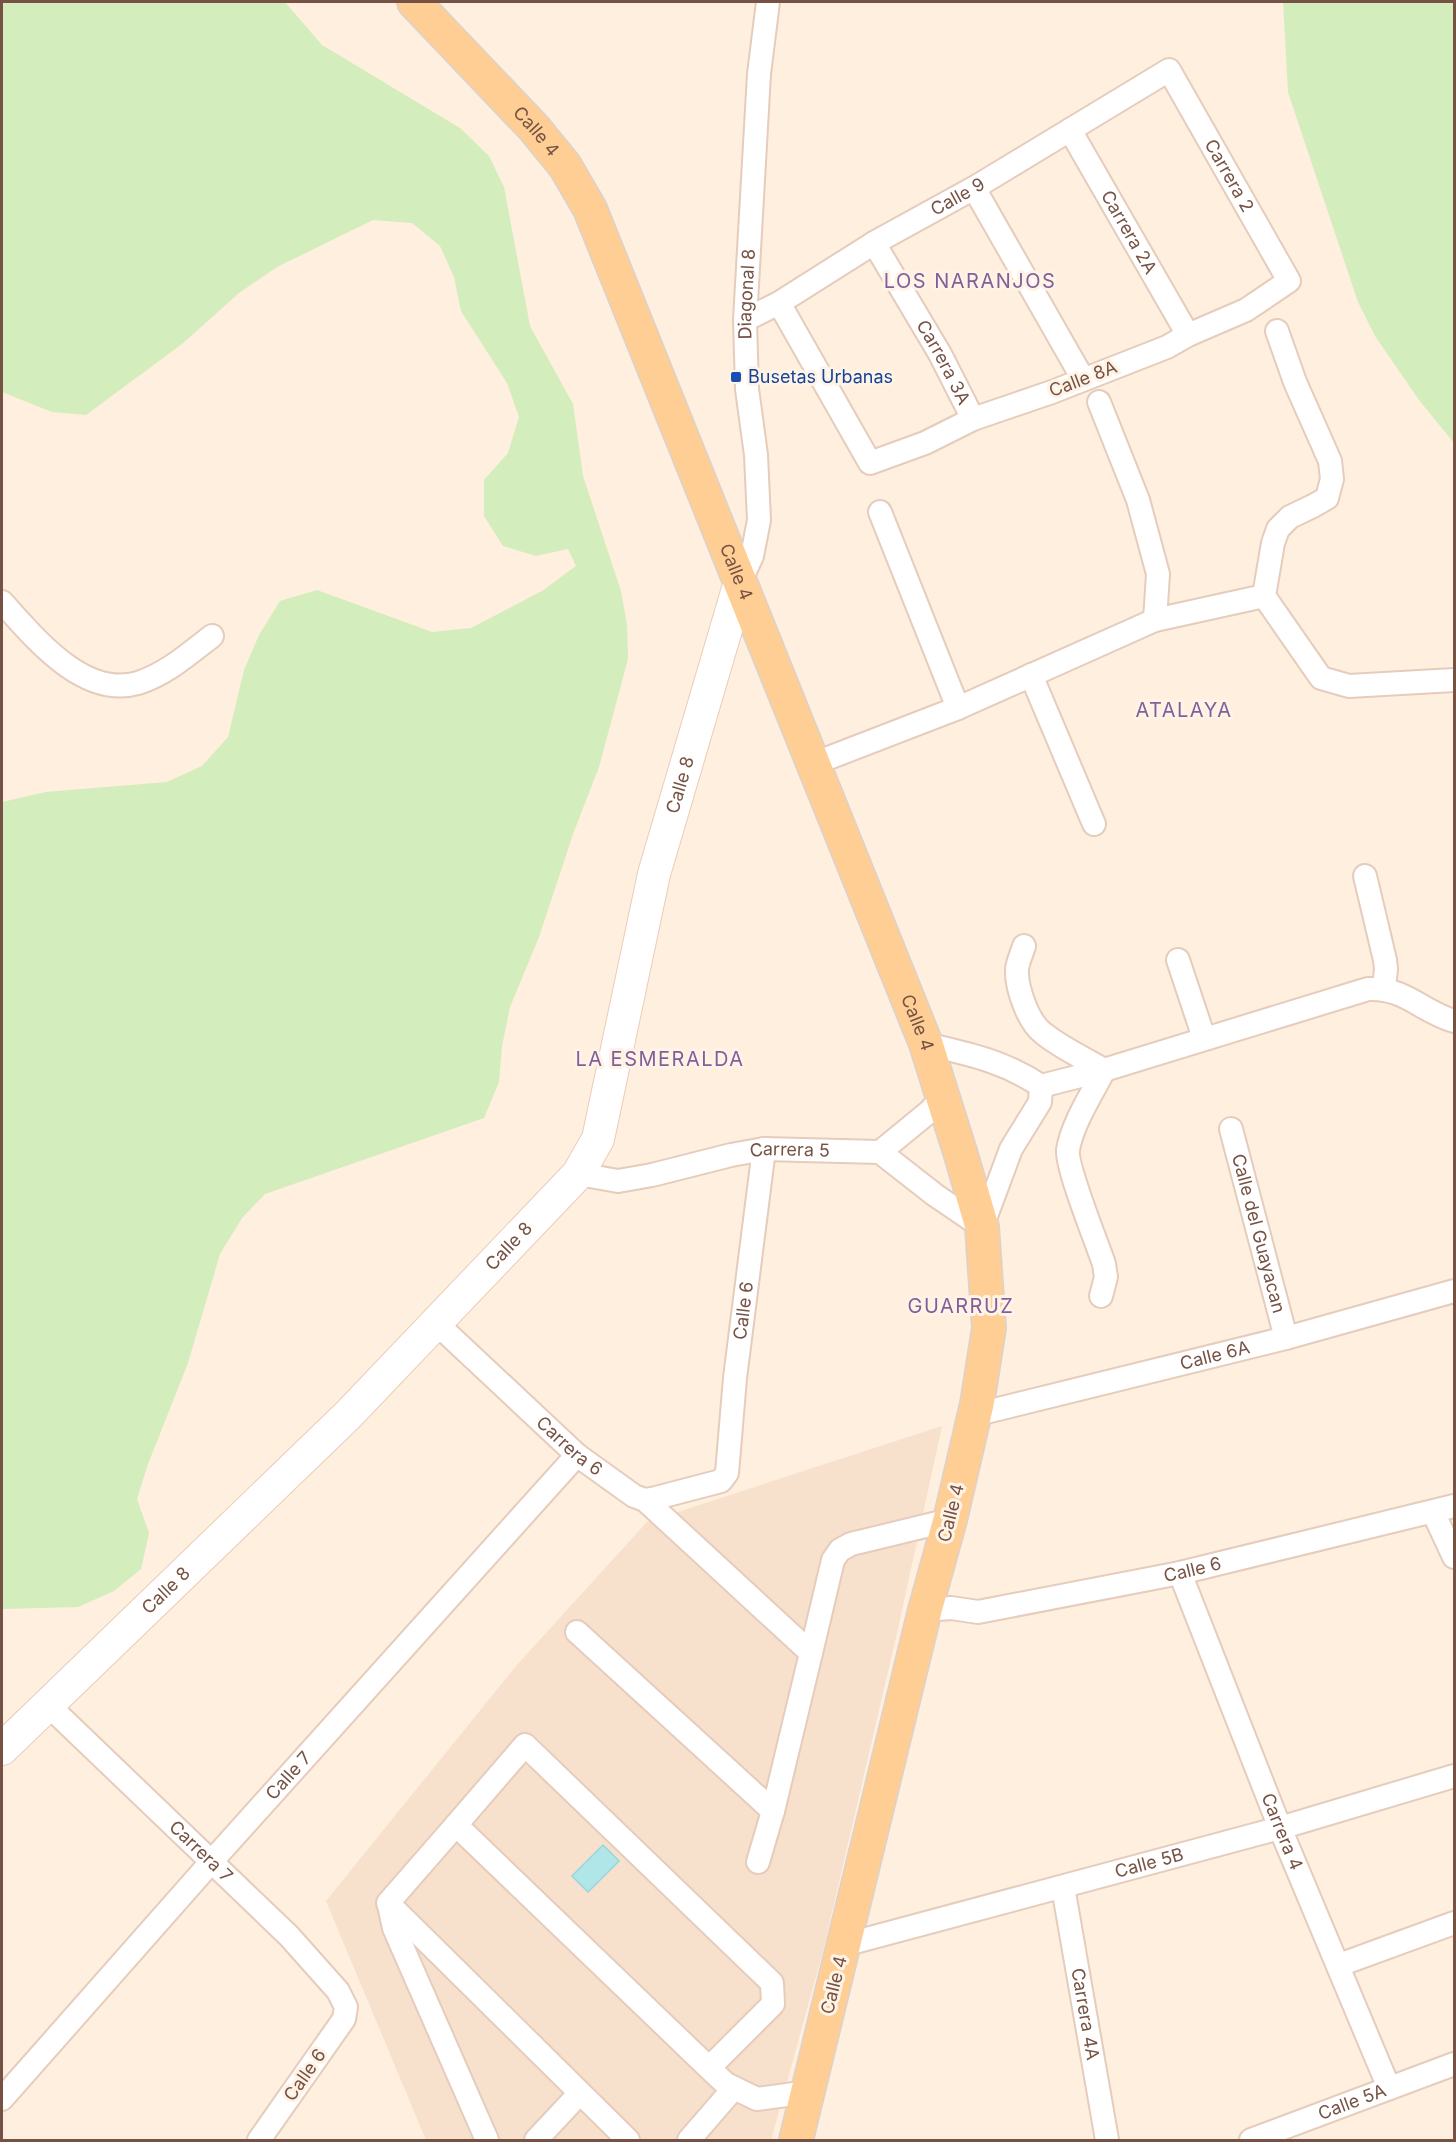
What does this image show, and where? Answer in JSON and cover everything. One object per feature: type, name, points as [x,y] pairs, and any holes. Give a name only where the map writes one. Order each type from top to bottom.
[{"type":"main road","name":"Calle 4","points":[[414,2],[534,128],[565,166],[590,209],[926,1044],[982,1227],[989,1328],[974,1415],[796,2140]]},
{"type":"main road","name":"Calle 8","points":[[2,1749],[348,1415],[578,1174],[598,1139],[654,874],[740,582]]},
{"type":"street","name":"Diagonal 8","points":[[740,582],[752,556],[759,520],[756,455],[747,389],[745,320],[759,74],[768,2]]},
{"type":"street","name":"Calle 9","points":[[745,320],[779,303],[874,243],[974,188],[1169,70]]},
{"type":"street","name":"Carrera 2","points":[[1169,70],[1289,281]]},
{"type":"street","name":"Carrera 2A","points":[[1070,130],[1188,335]]},
{"type":"street","points":[[974,188],[1083,379]]},
{"type":"street","name":"Carrera 3A","points":[[874,243],[940,354],[973,419]]},
{"type":"street","name":"Calle 8A","points":[[779,303],[870,463],[925,443],[973,419],[1167,347],[1188,335],[1246,310],[1289,281]]},
{"type":"street","points":[[1277,331],[1295,382],[1330,461],[1332,479],[1327,498],[1290,517],[1278,529],[1273,543],[1264,596],[1321,678],[1349,686],[1455,680]]},
{"type":"street","points":[[1099,402],[1138,500],[1158,574],[1155,620]]},
{"type":"street","points":[[880,513],[958,708]]},
{"type":"street","points":[[813,764],[958,708],[1155,620],[1264,596]]},
{"type":"street","points":[[2,602],[40,643],[84,677],[111,685],[137,683],[177,664],[212,636]]},
{"type":"street","points":[[1031,675],[1094,824]]},
{"type":"street","points":[[1365,876],[1386,969],[1384,988]]},
{"type":"street","points":[[1024,946],[1017,969],[1019,986],[1028,1014],[1042,1033],[1104,1070]]},
{"type":"street","points":[[1178,960],[1204,1038]]},
{"type":"street","points":[[926,1044],[984,1057],[1028,1077],[1041,1086],[1104,1070],[1368,989],[1384,988],[1398,992],[1455,1021]]},
{"type":"street","points":[[1101,1296],[1106,1277],[1104,1264],[1067,1153],[1071,1136],[1104,1070]]},
{"type":"street","points":[[941,1098],[930,1111],[880,1152],[935,1196],[982,1227],[1011,1149],[1041,1102],[1041,1086]]},
{"type":"street","name":"Calle del Guayacan","points":[[1232,1129],[1286,1338]]},
{"type":"street","name":"Carrera 5","points":[[578,1174],[618,1181],[764,1149],[880,1152]]},
{"type":"street","name":"Calle 6","points":[[645,1500],[711,1484],[721,1480],[727,1473],[735,1378],[764,1149]]},
{"type":"street","name":"Calle 6A","points":[[974,1415],[1286,1338],[1455,1291]]},
{"type":"street","name":"Carrera 6","points":[[435,1322],[577,1455],[634,1496],[645,1500],[811,1653]]},
{"type":"street","name":"Calle 7","points":[[4,2091],[577,1455]]},
{"type":"street","points":[[1444,1509],[1455,1557]]},
{"type":"street","name":"Calle 6","points":[[925,1610],[951,1608],[978,1612],[1180,1573],[1444,1509]]},
{"type":"street","points":[[758,1863],[833,1560],[840,1550],[851,1544],[950,1520]]},
{"type":"street","name":"Carrera 4","points":[[1180,1573],[1280,1828],[1389,2088]]},
{"type":"street","points":[[577,1632],[772,1811]]},
{"type":"street","name":"Carrera 7","points":[[47,1704],[290,1936],[338,1990],[346,2007]]},
{"type":"street","points":[[388,1903],[525,1745],[772,1983],[773,2004],[709,2068]]},
{"type":"street","name":"Calle 5B","points":[[844,1945],[1280,1828],[1455,1776]]},
{"type":"street","points":[[456,1825],[726,2085],[757,2099],[808,2092]]},
{"type":"street","name":"Carrera 4A","points":[[1063,1887],[1107,2140]]},
{"type":"street","points":[[388,1903],[628,2140]]},
{"type":"street","points":[[388,1903],[394,1928],[487,2140]]},
{"type":"street","points":[[1339,1965],[1455,1923]]},
{"type":"street","name":"Calle 6","points":[[259,2140],[344,2019],[346,2007]]},
{"type":"street","name":"Calle 5A","points":[[1251,2140],[1278,2136],[1389,2088],[1455,2064]]},
{"type":"street","points":[[689,2140],[734,2088]]},
{"type":"street","points":[[536,2140],[580,2093]]},
{"type":"shaded area","points":[[942,1426],[897,1633],[823,1951],[771,2140],[426,2140],[326,1901],[516,1666],[647,1522]]},
{"type":"green space","points":[[2,2],[285,2],[322,45],[460,128],[489,156],[504,187],[530,326],[573,404],[583,476],[621,591],[627,625],[628,659],[599,767],[573,834],[539,937],[510,1007],[502,1046],[499,1082],[484,1118],[265,1194],[242,1218],[220,1254],[188,1363],[148,1464],[137,1499],[149,1533],[141,1569],[114,1591],[78,1607],[2,1609],[2,802],[46,792],[167,782],[202,766],[228,737],[244,670],[259,635],[280,601],[317,590],[432,632],[471,628],[542,591],[576,566],[568,549],[536,556],[503,546],[484,516],[484,480],[508,453],[519,417],[507,383],[461,311],[454,277],[440,246],[412,223],[373,220],[277,267],[239,293],[182,344],[86,415],[52,412],[2,392]]},
{"type":"green space","points":[[1283,2],[1454,2],[1454,443],[1419,400],[1375,336],[1358,302],[1288,92]]},
{"type":"water","points":[[603,1845],[619,1861],[588,1892],[572,1876]]},
{"type":"place","name":"Busetas Urbanas","points":[[736,377]]},
{"type":"district","name":"LOS NARANJOS","points":[[970,281]]},
{"type":"district","name":"ATALAYA","points":[[1184,710]]},
{"type":"district","name":"LA ESMERALDA","points":[[660,1059]]},
{"type":"district","name":"GUARRUZ","points":[[961,1306]]}]
